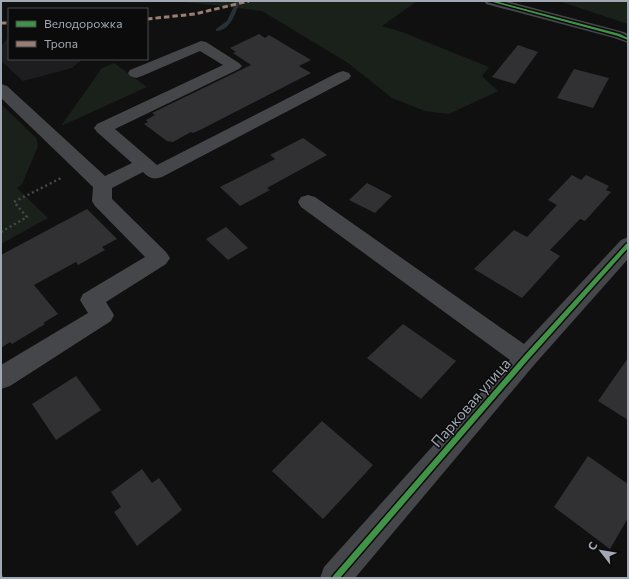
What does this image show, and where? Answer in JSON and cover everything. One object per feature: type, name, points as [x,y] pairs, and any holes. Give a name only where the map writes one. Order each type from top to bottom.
[{"type":"street","points":[[490,1],[620,35],[628,39]]},
{"type":"street","points":[[136,73],[201,45],[234,66],[103,128],[155,173],[343,76]]},
{"type":"street","points":[[1,89],[103,185]]},
{"type":"street","points":[[103,185],[144,164]]},
{"type":"street","points":[[1,378],[103,315],[91,300],[159,258],[102,201],[103,185]]},
{"type":"street","points":[[308,202],[526,358]]},
{"type":"street","name":"Парковая улица","points":[[334,578],[526,358],[628,245]]},
{"type":"path","points":[[1,232],[27,217],[14,202],[41,188]]},
{"type":"shaded area","points":[[178,1],[417,1],[382,26],[402,32],[489,67],[482,76],[498,91],[449,114],[425,111],[392,98],[348,63],[262,11]]},
{"type":"shaded area","points":[[559,1],[628,1],[628,24]]},
{"type":"shaded area","points":[[8,39],[8,60],[82,60],[72,68],[23,81],[1,61],[1,46]]},
{"type":"shaded area","points":[[114,63],[147,87],[61,126],[102,68]]},
{"type":"shaded area","points":[[1,104],[37,139],[38,146],[22,184],[17,188],[48,218],[1,244]]},
{"type":"building","points":[[259,34],[265,38],[269,35],[311,60],[299,66],[311,73],[202,129],[193,133],[191,132],[173,142],[167,141],[144,124],[148,122],[146,120],[155,115],[152,113],[251,65],[233,53],[236,52],[230,48]]},
{"type":"building","points":[[518,45],[538,52],[515,84],[492,77]]},
{"type":"building","points":[[574,69],[609,78],[593,108],[557,98]]},
{"type":"building","points":[[303,138],[327,155],[267,188],[270,190],[240,206],[220,187],[275,159],[270,155]]},
{"type":"building","points":[[572,175],[581,180],[586,175],[609,186],[606,190],[611,192],[585,221],[580,219],[550,250],[560,256],[522,298],[474,269],[514,230],[527,237],[557,205],[548,200]]},
{"type":"building","points":[[367,183],[392,196],[375,213],[349,200]]},
{"type":"building","points":[[87,209],[117,239],[102,247],[105,250],[78,265],[76,262],[34,285],[58,314],[43,323],[45,324],[12,344],[10,342],[1,348],[1,255]]},
{"type":"building","points":[[226,227],[248,248],[228,260],[206,239]]},
{"type":"building","points":[[403,324],[456,361],[421,399],[367,358]]},
{"type":"building","points":[[628,358],[628,420],[598,401]]},
{"type":"building","points":[[76,376],[101,410],[56,440],[32,404]]},
{"type":"building","points":[[322,421],[373,465],[323,519],[272,471]]},
{"type":"building","points":[[588,456],[628,484],[628,518],[610,549],[554,507]]},
{"type":"building","points":[[142,469],[152,483],[159,478],[182,510],[137,546],[114,512],[121,507],[111,492]]},
{"type":"waterway","points":[[218,30],[229,22],[237,4],[236,1]]},
{"type":"marked path","points":[[148,19],[195,14],[249,1]]},
{"type":"marked path","points":[[1,23],[8,23]]},
{"type":"cycle path","points":[[491,1],[619,35],[628,39]]},
{"type":"cycle path","points":[[335,578],[526,358],[628,245]]}]
